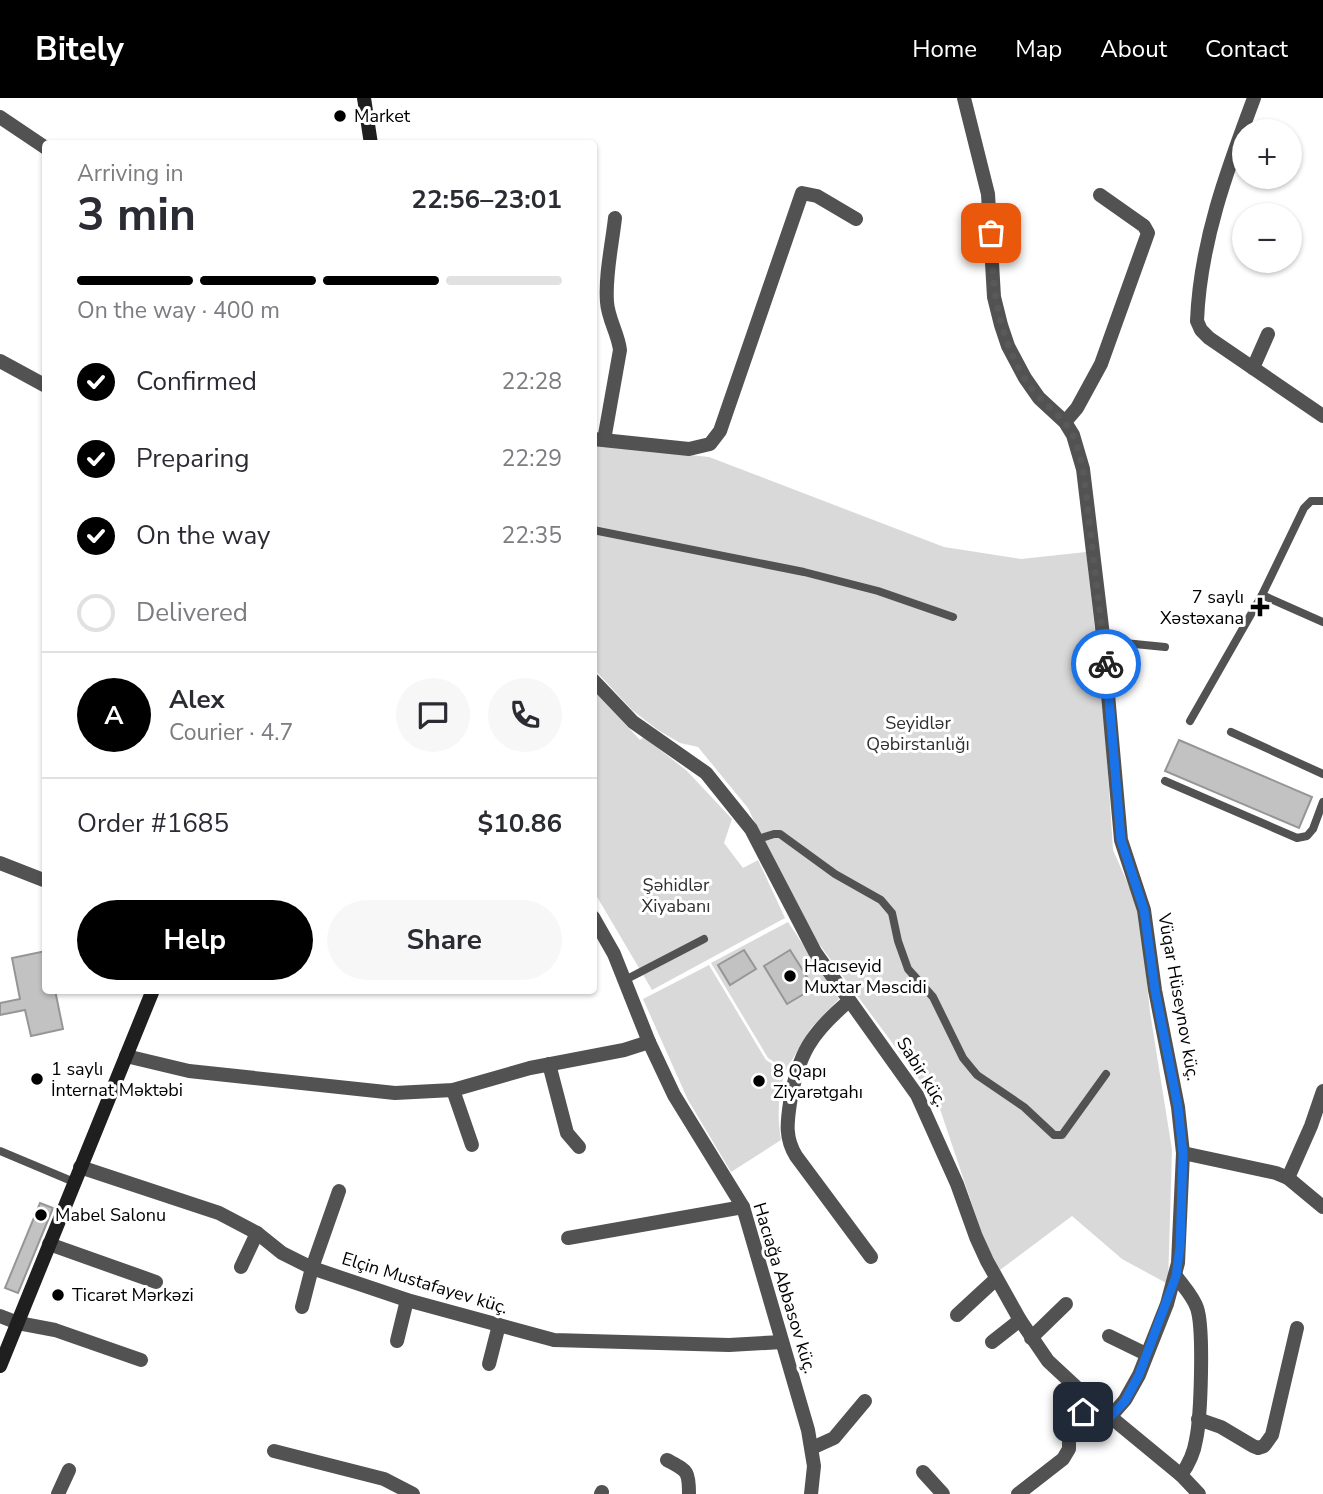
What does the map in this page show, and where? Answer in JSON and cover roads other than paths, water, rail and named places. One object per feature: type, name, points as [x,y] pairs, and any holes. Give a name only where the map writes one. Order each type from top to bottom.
[{"type":"main road","points":[[364,98],[369,140]]},
{"type":"main road","points":[[0,1366],[151,994]]},
{"type":"street","name":"Vüqar Hüseynov küç.","points":[[964,98],[988,194],[994,297],[1001,324],[1025,378],[1039,398],[1065,422],[1073,435],[1083,468],[1104,641],[1121,840],[1144,910],[1155,990],[1178,1107],[1183,1153],[1180,1247],[1176,1276],[1132,1389],[1111,1416]]},
{"type":"street","points":[[1254,98],[1213,216],[1196,321],[1209,338],[1323,416]]},
{"type":"street","points":[[0,117],[42,145]]},
{"type":"street","points":[[615,218],[607,300],[608,315],[618,336],[620,350],[598,439],[689,449],[710,444],[720,432],[802,193],[817,196],[856,219]]},
{"type":"street","points":[[1065,422],[1077,408],[1101,364],[1147,233],[1144,226],[1100,195]]},
{"type":"street","points":[[1253,368],[1268,334]]},
{"type":"street","points":[[0,362],[42,384]]},
{"type":"street","name":"Sabir küç.","points":[[597,684],[633,722],[706,773],[758,839],[800,928],[917,1096],[996,1279],[1048,1361],[1090,1400],[1181,1475],[1199,1494]]},
{"type":"street","points":[[0,863],[42,879]]},
{"type":"street","name":"Hacıağa Abbasov küç.","points":[[597,925],[625,980],[649,1042],[674,1095],[743,1207],[813,1448],[811,1494]]},
{"type":"street","points":[[849,1001],[822,1025],[800,1061],[795,1073],[787,1134],[796,1156],[871,1257]]},
{"type":"street","points":[[126,1056],[189,1071],[395,1093],[453,1090],[549,1063],[624,1050],[649,1042]]},
{"type":"street","points":[[549,1063],[567,1133],[579,1147]]},
{"type":"street","points":[[453,1090],[472,1145]]},
{"type":"street","points":[[1289,1178],[1323,1091]]},
{"type":"street","points":[[1183,1153],[1289,1178],[1323,1207]]},
{"type":"street","name":"Elçin Mustafayev küç.","points":[[80,1167],[219,1213],[257,1233],[282,1253],[312,1268],[407,1300],[499,1325],[569,1342],[729,1345],[782,1342]]},
{"type":"street","points":[[302,1307],[312,1268],[339,1191]]},
{"type":"street","points":[[568,1238],[743,1207]]},
{"type":"street","points":[[241,1267],[257,1233]]},
{"type":"street","points":[[49,1244],[156,1282]]},
{"type":"street","points":[[1176,1276],[1198,1311],[1198,1419],[1193,1454],[1181,1475]]},
{"type":"street","points":[[957,1315],[996,1279]]},
{"type":"street","points":[[397,1340],[407,1300]]},
{"type":"street","points":[[1031,1338],[1066,1304]]},
{"type":"street","points":[[0,1316],[18,1323],[55,1330],[141,1360]]},
{"type":"street","points":[[992,1342],[1020,1320]]},
{"type":"street","points":[[489,1364],[499,1325]]},
{"type":"street","points":[[1198,1419],[1221,1427],[1253,1446],[1264,1446],[1272,1435],[1297,1328]]},
{"type":"street","points":[[1109,1336],[1146,1354]]},
{"type":"street","points":[[1018,1494],[1063,1459],[1069,1449],[1069,1438],[1090,1400]]},
{"type":"street","points":[[813,1448],[834,1438],[865,1401]]},
{"type":"street","points":[[274,1451],[384,1479],[413,1494]]},
{"type":"street","points":[[667,1460],[686,1470],[689,1476],[689,1494]]},
{"type":"street","points":[[58,1494],[69,1470]]},
{"type":"street","points":[[923,1472],[943,1494]]},
{"type":"lane","points":[[1190,721],[1262,595],[1304,508],[1311,501],[1323,501]]},
{"type":"lane","points":[[597,531],[804,572],[878,591],[953,617]]},
{"type":"lane","points":[[1262,595],[1323,622]]},
{"type":"lane","points":[[1104,641],[1165,647]]},
{"type":"lane","points":[[1231,732],[1323,774]]},
{"type":"lane","points":[[1165,780],[1297,838],[1307,836],[1314,829],[1323,802]]},
{"type":"lane","points":[[758,839],[780,834],[835,874],[881,900],[892,913],[908,969],[933,997],[963,1058],[978,1075],[1024,1107],[1054,1135],[1062,1135],[1070,1126],[1107,1074]]},
{"type":"lane","points":[[625,980],[704,939]]},
{"type":"lane","points":[[0,1151],[74,1182]]},
{"type":"place","name":"Market","points":[[340,116]]},
{"type":"place","name":"7 saylı Xəstəxana","points":[[1260,607]]},
{"type":"place","name":"Hacıseyid Muxtar Məscidi","points":[[790,976]]},
{"type":"place","name":"1 saylı İnternat Məktəbi","points":[[37,1079]]},
{"type":"place","name":"8 Qapı Ziyarətgahı","points":[[759,1081]]},
{"type":"place","name":"Mabel Salonu","points":[[41,1215]]},
{"type":"place","name":"Ticarət Mərkəzi","points":[[58,1295]]},
{"type":"park label","name":"Seyidlər Qəbirstanlığı","points":[[918,733]]},
{"type":"park label","name":"Şəhidlər Xiyabanı","points":[[676,895]]}]
